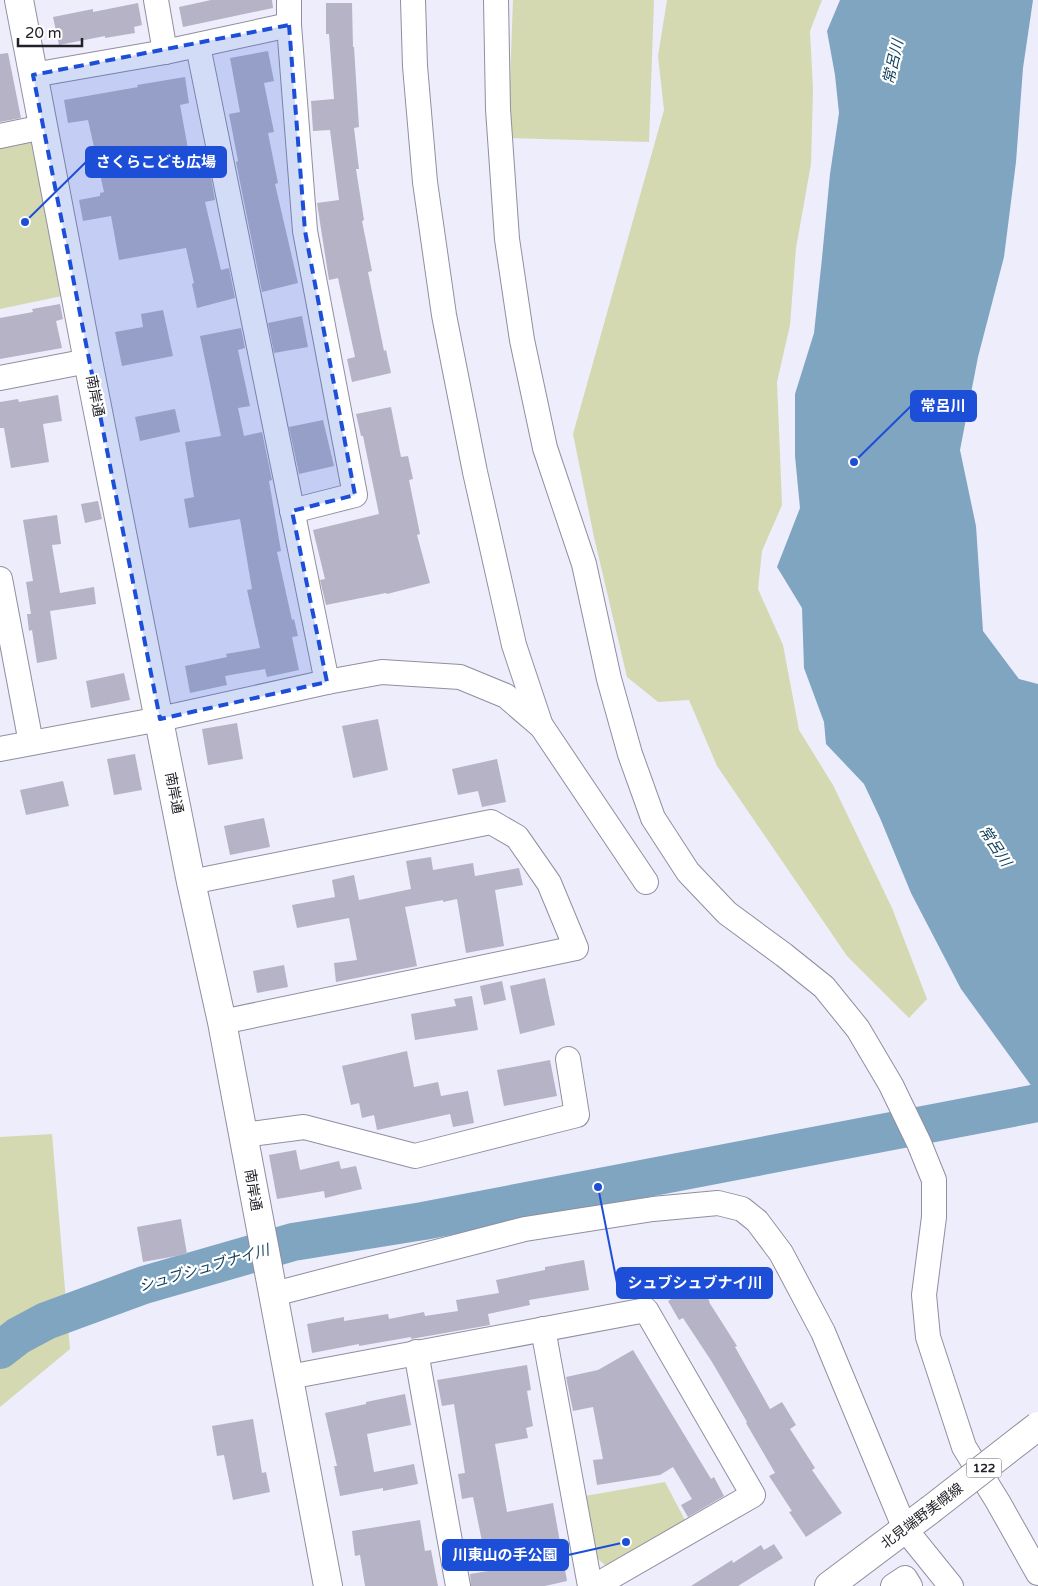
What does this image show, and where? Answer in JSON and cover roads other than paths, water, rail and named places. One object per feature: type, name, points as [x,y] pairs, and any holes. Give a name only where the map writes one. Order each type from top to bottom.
[{"type":"main road","name":"南岸通","points":[[19,0],[88,361],[192,882],[222,1022],[328,1586]]},
{"type":"main road","name":"北見端野美幌線","points":[[829,1586],[1038,1426]]},
{"type":"street","points":[[156,0],[166,52]]},
{"type":"street","points":[[289,0],[289,25],[305,231],[355,495],[292,511]]},
{"type":"street","points":[[414,0],[415,66],[425,182],[444,315],[475,472],[514,645],[542,727],[646,882]]},
{"type":"street","points":[[496,0],[498,109],[507,238],[522,340],[545,448],[584,564],[610,679],[630,754],[653,818],[688,872],[727,913],[784,955],[824,988],[858,1029],[891,1085],[919,1143],[934,1180],[934,1217],[924,1295],[928,1337],[964,1447],[1038,1573]]},
{"type":"street","points":[[33,75],[198,46],[289,25]]},
{"type":"street","points":[[198,46],[327,682]]},
{"type":"street","points":[[0,136],[44,127]]},
{"type":"street","points":[[0,378],[88,361]]},
{"type":"street","points":[[0,579],[31,743]]},
{"type":"street","points":[[0,749],[160,720],[327,682],[382,672],[460,677],[506,696],[542,727]]},
{"type":"street","points":[[192,882],[491,822],[517,837],[549,883],[576,948],[222,1022]]},
{"type":"street","points":[[243,1135],[304,1127],[415,1156],[577,1116],[568,1059]]},
{"type":"street","points":[[272,1285],[525,1229],[681,1206],[718,1203],[742,1209],[757,1221],[781,1253],[823,1332],[905,1529],[951,1586]]},
{"type":"street","points":[[289,1377],[646,1310],[753,1495],[595,1586]]},
{"type":"street","points":[[543,1329],[590,1586]]},
{"type":"street","points":[[416,1352],[458,1586]]},
{"type":"street","points":[[892,1586],[904,1578],[910,1586]]},
{"type":"water","points":[[840,0],[1033,0],[1023,68],[1016,162],[1004,257],[978,357],[960,450],[976,526],[983,631],[1019,679],[1038,684],[1038,1095],[961,989],[911,893],[864,784],[826,744],[824,722],[804,668],[802,608],[777,567],[800,508],[795,456],[795,394],[814,333],[830,174],[839,113],[835,75],[827,31]]},
{"type":"waterway","name":"シュブシュブナイ川","points":[[0,1350],[18,1336],[46,1321],[144,1285],[293,1242],[423,1221],[1038,1103]]},
{"type":"place","name":"さくらこども広場","points":[[25,222]]},
{"type":"place","name":"常呂川","points":[[854,462]]},
{"type":"place","name":"シュブシュブナイ川","points":[[598,1187]]},
{"type":"place","name":"川東山の手公園","points":[[626,1542]]}]
